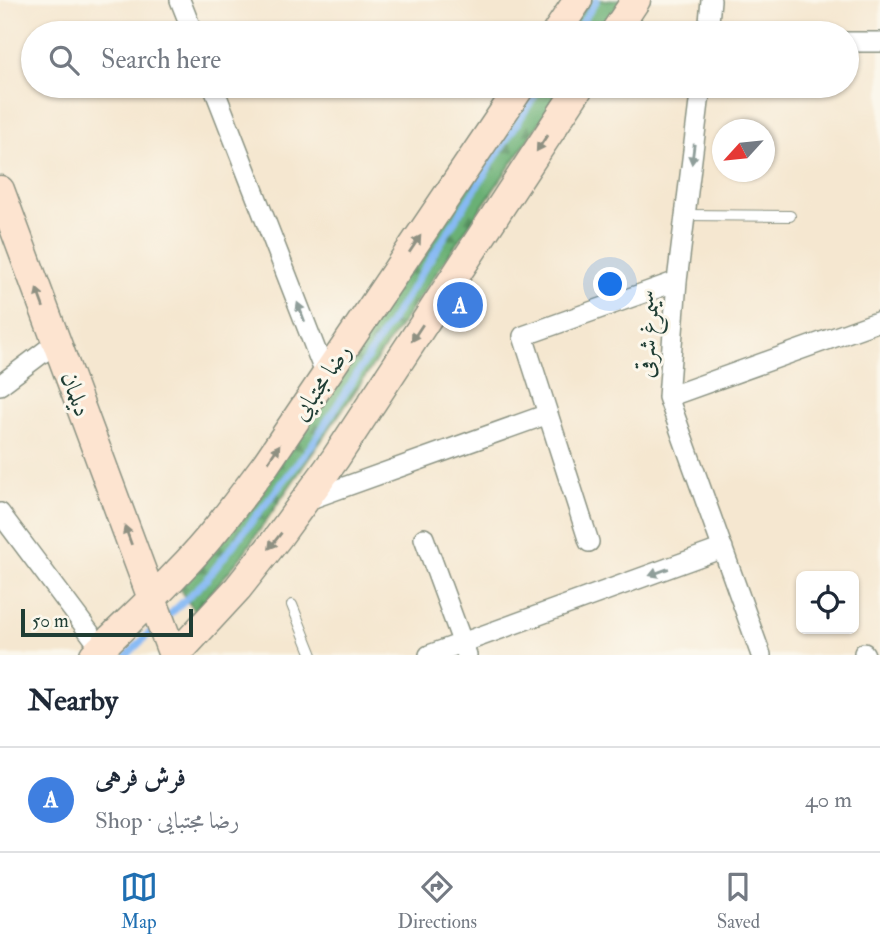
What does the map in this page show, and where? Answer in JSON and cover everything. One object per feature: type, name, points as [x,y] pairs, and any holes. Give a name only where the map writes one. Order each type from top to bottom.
[{"type":"main road","points":[[564,21],[578,0]]},
{"type":"main road","points":[[622,21],[636,0]]},
{"type":"main road","name":"رضا مجتبایی","points":[[97,652],[178,573],[266,464],[512,98]]},
{"type":"main road","points":[[175,655],[238,588],[335,459],[572,98]]},
{"type":"main road","name":"دیلمان","points":[[0,190],[175,655]]},
{"type":"street","points":[[180,0],[188,21]]},
{"type":"street","points":[[709,21],[711,0]]},
{"type":"street","points":[[859,42],[880,43]]},
{"type":"street","points":[[218,98],[326,376]]},
{"type":"street","name":"سیمرغ شرقی","points":[[700,98],[677,281],[668,397],[761,655]]},
{"type":"street","points":[[589,542],[523,336],[677,281]]},
{"type":"street","points":[[668,397],[880,321]]},
{"type":"street","points":[[0,385],[57,342]]},
{"type":"street","points":[[304,502],[548,414]]},
{"type":"street","points":[[0,513],[97,652]]},
{"type":"street","points":[[424,538],[465,649]]},
{"type":"street","points":[[429,655],[465,649],[723,548]]},
{"type":"lane","points":[[686,215],[790,216]]},
{"type":"lane","points":[[292,605],[312,655]]},
{"type":"green space","points":[[589,0],[624,0],[610,21],[576,21]]},
{"type":"green space","points":[[526,98],[557,98],[241,557],[195,612],[179,588]]},
{"type":"waterway","points":[[583,21],[597,0]]},
{"type":"waterway","points":[[166,618],[206,580],[311,446],[533,98]]},
{"type":"waterway","points":[[127,655],[157,626]]},
{"type":"place","name":"فرش فرهی","points":[[460,305]]}]
